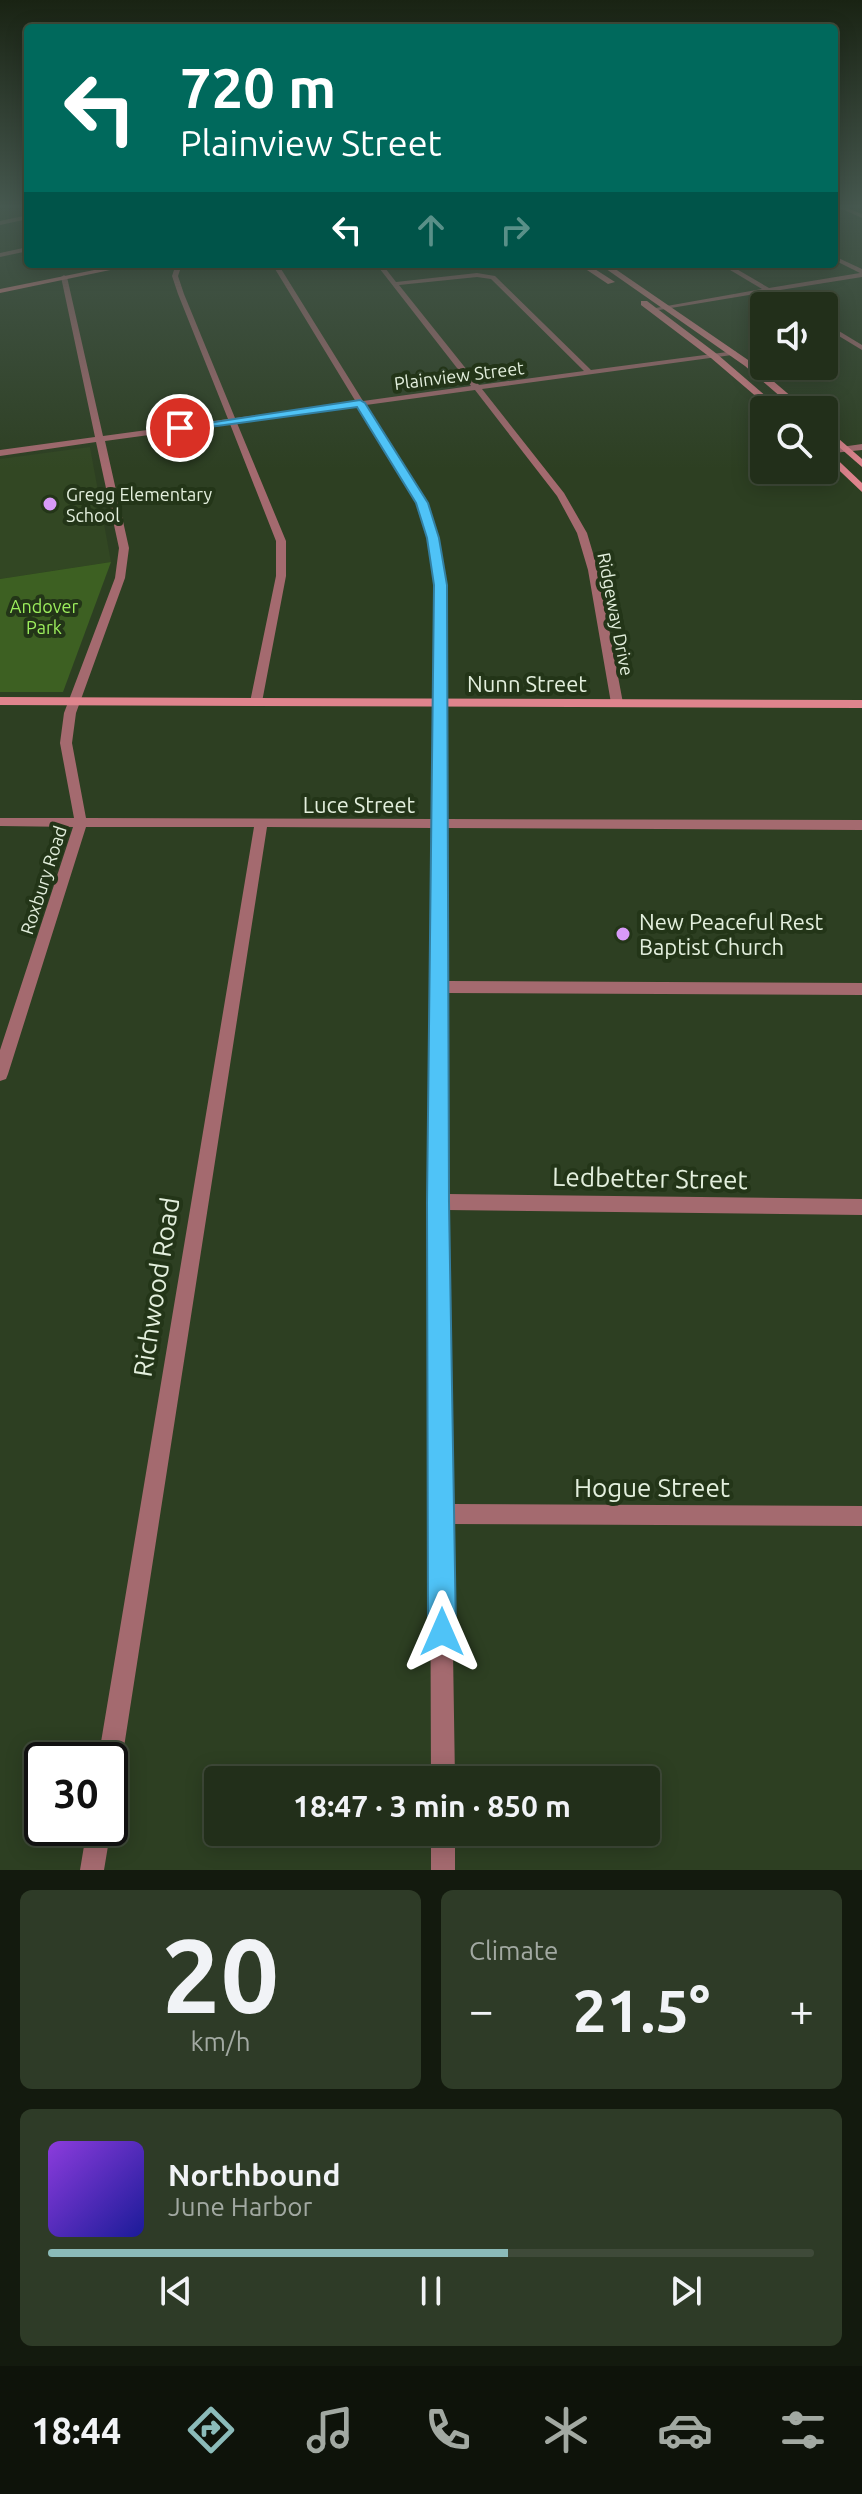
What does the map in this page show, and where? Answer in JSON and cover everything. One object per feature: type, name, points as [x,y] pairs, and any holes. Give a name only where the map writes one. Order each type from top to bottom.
[{"type":"main road","points":[[631,295],[714,356],[761,396]]},
{"type":"main road","points":[[651,295],[732,353],[785,396]]},
{"type":"main road","points":[[838,441],[862,464]]},
{"type":"main road","points":[[838,464],[862,489]]},
{"type":"main road","name":"Nunn Street","points":[[0,701],[862,704]]},
{"type":"street","name":"Roxbury Road","points":[[0,1074],[81,823],[66,743],[70,713],[120,578],[124,548],[68,295]]},
{"type":"street","points":[[182,295],[281,541],[281,576],[256,702]]},
{"type":"street","points":[[294,295],[422,503],[433,538],[441,585],[438,1202],[443,1766]]},
{"type":"street","name":"Ridgeway Drive","points":[[404,295],[561,495],[582,533],[593,570],[617,703]]},
{"type":"street","points":[[511,295],[590,373]]},
{"type":"street","points":[[653,309],[744,295]]},
{"type":"street","points":[[838,333],[862,348]]},
{"type":"street","name":"Plainview Street","points":[[0,453],[732,353]]},
{"type":"street","points":[[838,450],[862,447]]},
{"type":"street","name":"Luce Street","points":[[0,822],[862,825]]},
{"type":"street","name":"Richwood Road","points":[[113,1742],[261,824]]},
{"type":"street","points":[[439,987],[862,989]]},
{"type":"street","name":"Ledbetter Street","points":[[438,1202],[862,1207]]},
{"type":"street","name":"Hogue Street","points":[[442,1514],[862,1516]]},
{"type":"street","points":[[92,1870],[96,1846]]},
{"type":"street","points":[[443,1846],[443,1870]]},
{"type":"shaded area","name":"Gregg Elementary School","points":[[90,447],[111,562],[0,579],[0,459]]},
{"type":"green space","name":"Andover Park","points":[[111,562],[63,692],[0,692],[0,579]]},
{"type":"place","name":"Gregg Elementary School","points":[[50,504]]},
{"type":"place","name":"New Peaceful Rest Baptist Church","points":[[623,934]]},
{"type":"route","points":[[180,428],[360,403],[422,503],[433,538],[441,585],[438,1202],[442,1632]]}]
